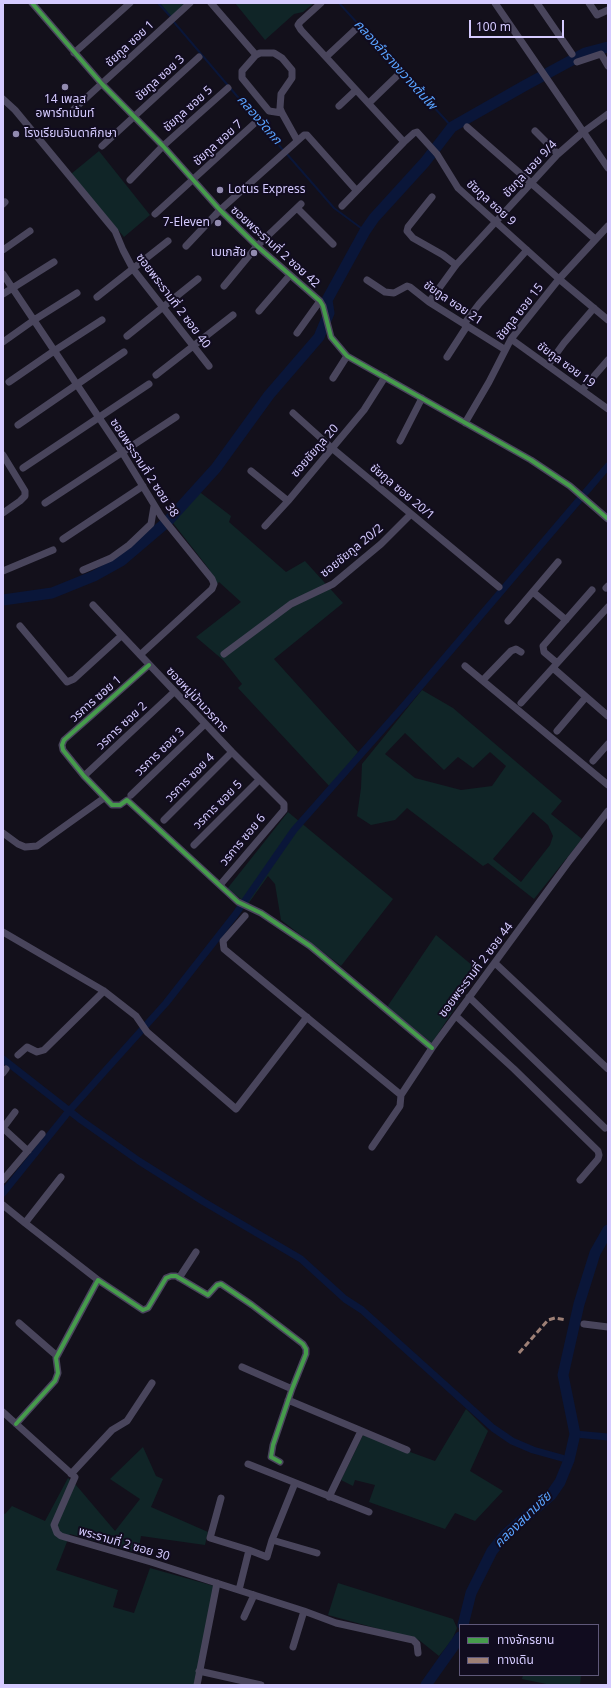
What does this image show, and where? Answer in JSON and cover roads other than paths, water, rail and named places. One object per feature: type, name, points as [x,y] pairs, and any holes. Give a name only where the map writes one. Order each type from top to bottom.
[{"type":"street","name":"ซอยพระรามที่ 2 ซอย 42","points":[[32,3],[102,84],[135,115],[194,179],[220,210],[257,246],[320,301],[324,309],[331,337],[348,356],[531,460],[563,481],[608,519]]},
{"type":"street","points":[[74,53],[130,3]]},
{"type":"street","name":"ชัยกูล ซอย 1","points":[[74,109],[190,3]]},
{"type":"street","points":[[211,3],[256,55]]},
{"type":"street","points":[[321,3],[298,25],[404,142]]},
{"type":"street","points":[[495,3],[582,133],[608,168]]},
{"type":"street","points":[[538,3],[572,54]]},
{"type":"street","points":[[589,3],[597,15],[608,10]]},
{"type":"street","points":[[326,57],[357,28]]},
{"type":"street","points":[[282,113],[269,111],[242,78],[242,71],[256,55],[266,52],[274,53],[282,58],[292,70],[292,78],[281,94],[280,108],[297,140]]},
{"type":"street","points":[[577,62],[604,53],[608,66]]},
{"type":"street","name":"ชัยกูล ซอย 3","points":[[102,146],[199,57]]},
{"type":"street","points":[[369,103],[399,74]]},
{"type":"street","name":"ชัยกูล ซอย 5","points":[[130,180],[163,146],[228,88]]},
{"type":"street","points":[[339,106],[356,90]]},
{"type":"street","name":"ซอยพระรามที่ 2 ซอย 40","points":[[3,99],[18,114],[115,231],[133,269],[209,366]]},
{"type":"street","name":"ชัยกูล ซอย 9/4","points":[[429,302],[456,265],[530,183],[558,154],[582,133],[608,114]]},
{"type":"street","name":"ชัยกูล ซอย 7","points":[[155,214],[256,122]]},
{"type":"street","points":[[467,127],[595,239]]},
{"type":"street","points":[[536,131],[558,154]]},
{"type":"street","name":"ชัยกูล ซอย 9","points":[[342,206],[404,142],[417,132],[429,143],[437,154],[455,185],[559,279],[608,320]]},
{"type":"street","points":[[186,246],[220,210],[304,135],[307,135],[356,190]]},
{"type":"street","points":[[432,198],[407,230],[413,238],[443,255],[456,265]]},
{"type":"street","points":[[224,286],[257,246],[299,206],[333,244]]},
{"type":"street","name":"ชัยกูล ซอย 15","points":[[465,423],[489,382],[504,349],[511,339],[559,279],[608,226]]},
{"type":"street","points":[[3,250],[30,231]]},
{"type":"street","points":[[97,296],[168,241]]},
{"type":"street","points":[[447,357],[479,304],[527,250]]},
{"type":"street","points":[[3,294],[54,262]]},
{"type":"street","name":"ซอยพระรามที่ 2 ซอย 38","points":[[3,274],[122,452],[154,506],[168,526],[197,558],[214,584],[212,589],[140,655]]},
{"type":"street","points":[[259,311],[290,275]]},
{"type":"street","points":[[127,336],[198,279]]},
{"type":"street","name":"ชัยกูล ซอย 21","points":[[367,280],[385,292],[394,293],[408,286],[410,287],[429,302],[504,349]]},
{"type":"street","points":[[3,342],[34,320],[77,293]]},
{"type":"street","points":[[296,333],[320,301]]},
{"type":"street","points":[[548,365],[564,343],[594,308]]},
{"type":"street","points":[[156,375],[233,315]]},
{"type":"street","points":[[9,382],[54,350],[102,320]]},
{"type":"street","name":"ชัยกูล ซอย 19","points":[[511,339],[608,409]]},
{"type":"street","points":[[18,425],[124,352]]},
{"type":"street","points":[[333,378],[348,356]]},
{"type":"street","points":[[582,390],[608,360]]},
{"type":"street","name":"ซอยชัยกูล 20","points":[[265,526],[333,449],[364,410],[385,377]]},
{"type":"street","points":[[23,468],[149,384]]},
{"type":"street","points":[[400,442],[422,398]]},
{"type":"street","name":"ชัยกูล ซอย 20/1","points":[[293,413],[333,449],[499,587]]},
{"type":"street","points":[[45,503],[176,417]]},
{"type":"street","points":[[3,455],[6,466],[25,491],[25,496],[3,513]]},
{"type":"street","points":[[251,471],[288,501]]},
{"type":"street","points":[[63,539],[143,486]]},
{"type":"street","points":[[83,570],[111,558],[129,545],[151,524],[154,506]]},
{"type":"street","name":"ซอยชัยกูล 20/2","points":[[224,654],[291,604],[333,584],[381,544],[411,514]]},
{"type":"street","points":[[3,572],[53,550]]},
{"type":"street","points":[[508,621],[558,562]]},
{"type":"street","points":[[592,590],[543,646],[544,652],[555,666],[586,697],[608,716]]},
{"type":"street","points":[[533,592],[566,620]]},
{"type":"street","name":"ซอยหมู่บ้านวรการ","points":[[93,605],[174,692],[284,804],[284,810]]},
{"type":"street","points":[[521,703],[608,607]]},
{"type":"street","points":[[20,626],[67,682],[74,679],[121,636]]},
{"type":"street","points":[[483,680],[511,651],[516,649],[521,652]]},
{"type":"street","name":"วรการ ซอย 1","points":[[84,776],[63,750],[62,745],[64,740],[149,665]]},
{"type":"street","points":[[465,666],[608,785]]},
{"type":"street","name":"วรการ ซอย 2","points":[[84,776],[174,692]]},
{"type":"street","points":[[557,731],[586,697]]},
{"type":"street","name":"วรการ ซอย 3","points":[[104,798],[112,805],[120,805],[205,724]]},
{"type":"street","points":[[593,762],[608,745]]},
{"type":"street","name":"วรการ ซอย 4","points":[[164,820],[232,752]]},
{"type":"street","points":[[3,833],[18,844],[25,847],[31,848],[37,846],[104,798],[84,776]]},
{"type":"street","name":"วรการ ซอย 5","points":[[194,845],[259,780]]},
{"type":"street","points":[[129,798],[238,902],[261,913],[310,946],[432,1048]]},
{"type":"street","name":"วรการ ซอย 6","points":[[220,885],[284,810]]},
{"type":"street","name":"ซอยพระรามที่ 2 ซอย 44","points":[[372,1147],[400,1106],[400,1095],[432,1048],[570,860],[608,811]]},
{"type":"street","points":[[245,916],[223,941],[224,949],[400,1095]]},
{"type":"street","points":[[3,932],[104,991],[136,1016],[147,1032],[236,1108],[307,1017]]},
{"type":"street","points":[[495,963],[608,1069]]},
{"type":"street","points":[[18,1055],[27,1046],[37,1052],[44,1050],[104,991]]},
{"type":"street","points":[[469,997],[605,1128]]},
{"type":"street","points":[[456,1016],[514,1069],[598,1151],[598,1159],[580,1180]]},
{"type":"street","points":[[15,1112],[3,1128],[28,1151]]},
{"type":"street","points":[[3,1180],[42,1134]]},
{"type":"street","points":[[25,1224],[62,1176]]},
{"type":"street","points":[[3,1205],[25,1224],[98,1280],[143,1310],[148,1308],[166,1278],[171,1276],[179,1278],[208,1295],[217,1285],[221,1284],[252,1305],[303,1344],[306,1349],[306,1354],[288,1400],[271,1455],[272,1459],[280,1462]]},
{"type":"street","points":[[179,1278],[196,1252]]},
{"type":"street","points":[[16,1424],[58,1377],[55,1362],[57,1356],[98,1280]]},
{"type":"street","points":[[19,1323],[57,1356]]},
{"type":"street","points":[[584,1324],[608,1327]]},
{"type":"street","points":[[242,1367],[292,1389]]},
{"type":"street","points":[[3,1412],[72,1474],[112,1430],[127,1421],[152,1383]]},
{"type":"street","points":[[288,1400],[407,1450]]},
{"type":"street","points":[[329,1497],[361,1431]]},
{"type":"street","points":[[248,1464],[369,1512]]},
{"type":"street","name":"พระรามที่ 2 ซอย 30","points":[[72,1474],[74,1477],[54,1525],[56,1533],[61,1536],[151,1562],[304,1611],[336,1623],[413,1640],[417,1644],[418,1653]]},
{"type":"street","points":[[222,1498],[210,1538],[267,1557],[272,1540],[295,1483]]},
{"type":"street","points":[[272,1540],[317,1553]]},
{"type":"street","points":[[238,1590],[249,1550]]},
{"type":"street","points":[[197,1685],[217,1584]]},
{"type":"street","points":[[244,1617],[254,1595]]},
{"type":"street","points":[[293,1647],[304,1611]]},
{"type":"street","points":[[199,1671],[261,1685]]},
{"type":"waterway","name":"คลองวัดกก","points":[[158,3],[171,17]]},
{"type":"waterway","name":"คลองลำรางขวางต้นโพ","points":[[339,3],[452,127]]},
{"type":"waterway","name":"คลองวัดกก","points":[[173,21],[283,150]]},
{"type":"waterway","points":[[3,600],[52,593],[94,576],[121,561],[168,521],[216,468],[269,395],[319,337],[329,313],[327,300],[365,231],[374,218],[425,162],[452,127],[585,53],[608,47]]},
{"type":"waterway","name":"คลองวัดกก","points":[[286,153],[334,208],[365,231]]},
{"type":"waterway","points":[[3,1193],[69,1111],[166,1003],[235,915],[294,830],[407,702],[608,466]]},
{"type":"waterway","points":[[3,1059],[81,1120],[139,1161],[204,1202],[301,1259],[345,1299],[362,1310],[493,1428],[512,1441],[533,1450],[569,1460]]},
{"type":"waterway","name":"คลองสนามชัย","points":[[463,1624],[471,1593],[492,1551],[505,1535],[551,1495],[560,1482],[569,1460],[575,1434],[563,1375],[579,1304],[595,1253],[608,1230]]},
{"type":"waterway","points":[[575,1434],[608,1437]]},
{"type":"waterway","name":"คลองสนามชัย","points":[[426,1685],[459,1638]]},
{"type":"place","name":"14 เพลส อพาร์ทเม้นท์","points":[[65,87]]},
{"type":"place","name":"โรงเรียนจินดาศึกษา","points":[[16,134]]},
{"type":"place","name":"Lotus Express","points":[[220,190]]},
{"type":"place","name":"7-Eleven","points":[[218,223]]},
{"type":"place","name":"เมเภสัช","points":[[254,253]]}]
